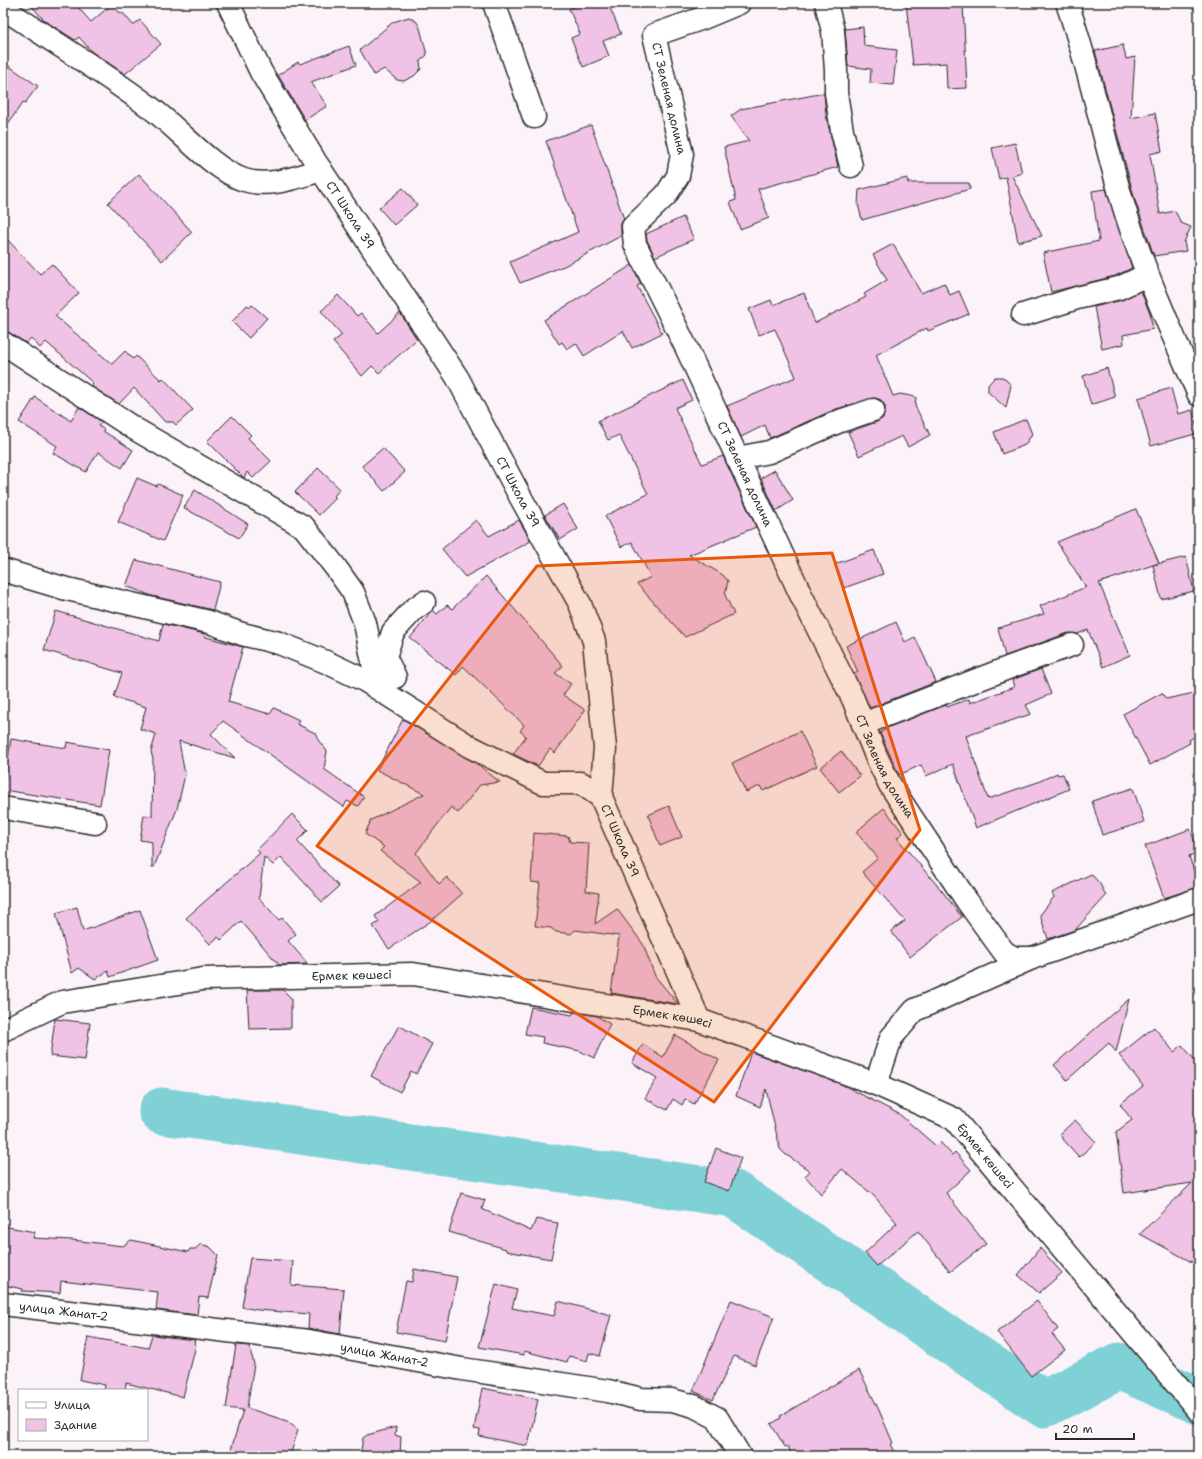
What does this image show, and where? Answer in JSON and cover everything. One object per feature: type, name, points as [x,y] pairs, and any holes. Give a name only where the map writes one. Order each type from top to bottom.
[{"type":"street","name":"СТ Школа 39","points":[[228,3],[262,72],[321,170],[458,377],[521,498],[580,604],[594,641],[595,649],[605,748],[601,797],[699,1020]]},
{"type":"street","points":[[494,3],[534,117]]},
{"type":"street","name":"СТ Зеленая долина","points":[[739,3],[703,18],[654,35],[682,154],[678,176],[666,195],[633,227],[635,244],[644,265],[686,347],[797,588],[853,699],[890,785],[1004,952],[1014,958],[1032,958]]},
{"type":"street","points":[[826,3],[833,31],[836,93],[841,124],[851,166]]},
{"type":"street","points":[[1067,3],[1081,45],[1123,203],[1147,275],[1199,395]]},
{"type":"street","points":[[3,8],[81,59],[152,109],[229,174],[246,180],[265,183],[289,180],[321,170]]},
{"type":"street","points":[[1023,315],[1077,298],[1120,288],[1147,275]]},
{"type":"street","points":[[3,343],[135,429],[304,527],[353,592],[365,623],[374,667],[386,692]]},
{"type":"street","points":[[737,458],[770,452],[840,421],[873,410]]},
{"type":"street","points":[[3,570],[63,588],[209,622],[242,634],[279,643],[326,662],[386,692],[469,746],[543,783],[582,783],[601,797]]},
{"type":"street","points":[[410,708],[385,658],[393,632],[413,610],[424,602]]},
{"type":"street","points":[[863,724],[1013,666],[1072,645]]},
{"type":"street","points":[[3,808],[95,824]]},
{"type":"street","name":"СТ Зеленая долина","points":[[876,1084],[891,1038],[915,1010],[1032,958],[1198,901]]},
{"type":"street","name":"Ермек көшесі","points":[[3,1030],[62,1002],[203,979],[413,974],[699,1020],[876,1084],[954,1119],[1199,1411]]},
{"type":"street","name":"улица Жанат-2","points":[[3,1304],[309,1341],[462,1369],[608,1391],[641,1399],[672,1400],[694,1406],[717,1418],[740,1456]]},
{"type":"highlighted area","points":[[832,553],[920,830],[714,1102],[317,846],[537,566]]},
{"type":"building","points":[[29,3],[78,3],[76,5],[91,22],[112,4],[119,12],[124,14],[133,25],[140,20],[161,44],[125,74],[92,52],[79,37],[75,40],[44,20]]},
{"type":"building","points":[[584,3],[608,3],[621,34],[603,41],[609,56],[583,67],[571,38],[580,34],[569,9]]},
{"type":"building","points":[[906,3],[963,3],[967,88],[947,89],[946,63],[913,65]]},
{"type":"building","points":[[409,17],[417,22],[420,28],[427,55],[420,61],[421,69],[414,76],[404,81],[397,80],[384,69],[374,75],[360,50],[393,22]]},
{"type":"building","points":[[863,27],[864,46],[897,50],[893,85],[870,83],[871,69],[848,66],[845,29]]},
{"type":"building","points":[[1123,45],[1126,59],[1135,57],[1131,118],[1155,113],[1162,151],[1150,154],[1160,214],[1175,211],[1181,223],[1191,227],[1184,242],[1186,251],[1154,256],[1135,200],[1095,51]]},
{"type":"building","points":[[349,46],[356,65],[311,82],[327,106],[305,120],[278,75],[298,62],[300,64]]},
{"type":"building","points":[[3,62],[38,86],[25,103],[23,102],[3,131]]},
{"type":"building","points":[[824,93],[826,115],[838,167],[758,189],[769,218],[740,229],[730,202],[736,200],[724,147],[749,141],[731,116],[741,109]]},
{"type":"building","points":[[591,125],[624,219],[621,223],[621,236],[564,266],[520,283],[510,262],[578,232],[546,141]]},
{"type":"building","points":[[1015,143],[1022,173],[1012,176],[1042,236],[1018,242],[1006,177],[999,179],[992,148]]},
{"type":"building","points":[[139,174],[192,232],[162,261],[108,203]]},
{"type":"building","points":[[907,178],[908,183],[969,183],[970,189],[862,220],[858,204],[859,190]]},
{"type":"building","points":[[403,188],[417,205],[394,225],[379,208]]},
{"type":"building","points":[[1106,189],[1132,268],[1115,276],[1051,292],[1043,253],[1099,241],[1092,191]]},
{"type":"building","points":[[683,217],[694,239],[655,257],[647,240],[646,234]]},
{"type":"building","points":[[3,235],[40,274],[52,264],[79,293],[55,316],[112,364],[125,351],[133,359],[136,356],[161,380],[163,378],[193,410],[176,425],[173,422],[165,422],[134,388],[119,404],[91,386],[93,383],[46,342],[40,348],[31,338],[26,343],[10,333],[3,331]]},
{"type":"building","points":[[893,244],[921,293],[944,283],[950,295],[959,291],[969,314],[928,331],[927,328],[876,355],[893,396],[900,394],[916,397],[915,406],[930,435],[908,447],[902,436],[859,456],[848,432],[877,422],[883,418],[885,406],[881,400],[875,398],[836,409],[770,438],[765,425],[741,437],[727,406],[796,377],[775,329],[759,335],[749,309],[771,300],[773,305],[804,293],[815,323],[866,297],[864,294],[887,280],[873,255]]},
{"type":"building","points":[[632,265],[641,284],[637,286],[662,333],[632,348],[623,331],[584,356],[576,343],[567,349],[562,342],[559,344],[544,320]]},
{"type":"building","points":[[1141,291],[1150,314],[1153,329],[1123,335],[1124,344],[1102,349],[1094,307],[1122,300]]},
{"type":"building","points":[[338,295],[357,316],[361,313],[378,333],[400,313],[417,339],[379,373],[372,366],[362,376],[333,342],[342,335],[321,311]]},
{"type":"building","points":[[247,305],[250,307],[252,305],[267,318],[249,338],[232,322]]},
{"type":"building","points":[[1107,368],[1115,397],[1091,405],[1083,376]]},
{"type":"building","points":[[995,377],[1003,377],[1011,385],[1006,408],[988,392],[988,385]]},
{"type":"building","points":[[683,380],[692,400],[675,408],[702,464],[723,456],[756,527],[689,555],[723,575],[728,581],[725,595],[734,614],[685,637],[637,584],[651,577],[632,542],[621,547],[605,516],[648,494],[619,435],[608,440],[598,421]]},
{"type":"building","points":[[1171,388],[1178,414],[1192,410],[1199,433],[1151,446],[1138,398]]},
{"type":"building","points":[[35,397],[71,421],[79,407],[102,422],[98,426],[104,429],[103,431],[133,450],[122,468],[98,452],[86,472],[53,453],[57,446],[19,422]]},
{"type":"building","points":[[232,416],[251,435],[248,438],[271,461],[253,478],[247,472],[244,478],[207,441]]},
{"type":"building","points":[[1026,419],[1032,434],[1025,445],[1002,454],[994,432]]},
{"type":"building","points":[[383,448],[405,472],[384,491],[362,466]]},
{"type":"building","points":[[318,468],[340,489],[334,496],[336,498],[319,515],[295,492]]},
{"type":"building","points":[[775,470],[793,500],[776,511],[761,478]]},
{"type":"building","points":[[137,478],[156,486],[158,484],[183,495],[163,541],[118,522]]},
{"type":"building","points":[[195,490],[248,524],[239,538],[184,508]]},
{"type":"building","points":[[563,504],[578,529],[560,540],[545,515]]},
{"type":"building","points":[[1136,509],[1159,563],[1099,583],[1130,655],[1103,667],[1088,630],[1077,634],[1068,633],[1005,656],[998,628],[1044,614],[1040,606],[1086,587],[1057,542]]},
{"type":"building","points":[[476,520],[489,536],[519,520],[531,541],[465,577],[442,549]]},
{"type":"building","points":[[874,550],[883,574],[844,588],[835,564]]},
{"type":"building","points":[[1186,557],[1194,591],[1161,599],[1153,565]]},
{"type":"building","points":[[136,560],[220,582],[213,610],[152,596],[126,586]]},
{"type":"building","points":[[486,576],[563,666],[555,673],[571,684],[563,695],[585,710],[555,753],[550,749],[538,766],[513,754],[526,736],[520,731],[524,725],[463,666],[456,675],[410,638],[433,610],[437,614],[447,605],[452,609]]},
{"type":"building","points":[[56,611],[159,641],[163,624],[205,634],[206,637],[243,647],[228,702],[270,714],[274,708],[299,720],[297,724],[317,734],[318,740],[327,751],[324,769],[364,797],[358,806],[347,801],[344,807],[223,721],[211,734],[235,758],[179,741],[185,775],[177,809],[154,867],[152,867],[152,842],[140,840],[144,815],[152,816],[153,759],[151,752],[156,734],[140,729],[146,707],[114,697],[122,673],[44,650]]},
{"type":"building","points":[[896,622],[905,642],[915,637],[936,682],[870,708],[854,674],[858,672],[846,646]]},
{"type":"building","points":[[1041,669],[1051,694],[1026,705],[1031,714],[966,736],[988,799],[1038,782],[1057,773],[1058,775],[1063,774],[1069,789],[976,828],[953,764],[926,776],[921,765],[899,775],[880,733],[889,727],[946,705],[947,707],[969,699],[970,703],[1014,687],[1012,680]]},
{"type":"building","points":[[1199,692],[1199,734],[1189,740],[1190,743],[1150,765],[1123,714],[1162,693],[1166,699]]},
{"type":"building","points":[[403,719],[477,764],[500,782],[480,785],[458,813],[451,807],[416,853],[439,884],[447,877],[462,894],[431,921],[389,949],[373,926],[379,922],[375,916],[421,882],[380,851],[384,847],[365,834],[371,820],[424,794],[377,770]]},
{"type":"building","points":[[800,731],[817,766],[763,791],[760,786],[746,792],[732,763]]},
{"type":"building","points":[[11,739],[66,748],[67,742],[109,750],[100,805],[3,790]]},
{"type":"building","points":[[841,751],[860,776],[839,792],[820,768]]},
{"type":"building","points":[[1133,788],[1144,822],[1102,835],[1092,801]]},
{"type":"building","points":[[669,806],[682,837],[660,846],[648,815]]},
{"type":"building","points":[[884,808],[903,833],[897,838],[962,917],[910,957],[891,931],[905,921],[862,872],[878,858],[856,832]]},
{"type":"building","points":[[292,814],[308,830],[297,841],[339,887],[322,902],[281,857],[273,865],[264,857],[259,898],[279,920],[282,918],[296,934],[288,941],[308,964],[279,965],[241,921],[221,940],[218,937],[210,944],[186,918],[260,853],[257,850]]},
{"type":"building","points":[[1190,829],[1199,852],[1189,856],[1199,887],[1164,898],[1145,846]]},
{"type":"building","points":[[534,833],[568,836],[570,842],[589,843],[586,891],[599,893],[595,924],[617,909],[643,944],[655,976],[678,1004],[611,993],[619,936],[575,930],[571,934],[556,932],[551,928],[535,926],[540,883],[531,882]]},
{"type":"building","points":[[1091,874],[1100,884],[1106,896],[1075,930],[1048,939],[1040,915],[1054,897],[1052,893]]},
{"type":"building","points":[[77,907],[83,931],[140,910],[158,960],[110,977],[108,971],[95,979],[79,968],[72,973],[56,913]]},
{"type":"building","points":[[247,990],[283,990],[291,998],[291,1028],[249,1029]]},
{"type":"building","points":[[1129,999],[1116,1052],[1109,1043],[1067,1080],[1054,1065]]},
{"type":"building","points":[[531,1007],[572,1015],[574,1012],[597,1016],[610,1024],[594,1058],[580,1051],[542,1043],[543,1037],[525,1034]]},
{"type":"building","points":[[55,1019],[90,1023],[85,1060],[50,1056]]},
{"type":"building","points":[[400,1026],[432,1044],[416,1074],[411,1071],[400,1092],[371,1076],[398,1027]]},
{"type":"building","points":[[1154,1027],[1174,1052],[1182,1045],[1199,1065],[1199,1266],[1140,1234],[1192,1183],[1124,1193],[1116,1132],[1132,1120],[1120,1104],[1143,1086],[1119,1055]]},
{"type":"building","points":[[675,1035],[719,1060],[694,1104],[685,1099],[682,1105],[673,1099],[667,1110],[645,1098],[657,1078],[632,1063],[643,1044],[663,1057]]},
{"type":"building","points":[[751,1052],[841,1084],[899,1114],[936,1146],[940,1142],[952,1155],[955,1152],[971,1170],[946,1193],[986,1244],[950,1272],[918,1231],[877,1266],[865,1253],[897,1223],[874,1196],[842,1169],[821,1194],[805,1176],[810,1171],[780,1149],[766,1089],[760,1107],[736,1096]]},
{"type":"building","points":[[1075,1120],[1096,1142],[1079,1157],[1060,1134]]},
{"type":"building","points":[[716,1148],[741,1158],[729,1191],[704,1182]]},
{"type":"building","points":[[461,1193],[485,1200],[482,1209],[531,1231],[536,1219],[558,1223],[551,1259],[506,1251],[506,1249],[449,1232]]},
{"type":"building","points":[[3,1226],[35,1232],[33,1238],[72,1240],[123,1246],[131,1240],[188,1252],[190,1249],[195,1249],[201,1244],[210,1247],[218,1255],[208,1298],[199,1297],[197,1315],[156,1310],[158,1292],[61,1281],[60,1293],[22,1291],[23,1289],[3,1285]]},
{"type":"building","points":[[1040,1248],[1062,1273],[1039,1293],[1018,1275]]},
{"type":"building","points":[[250,1258],[293,1261],[291,1285],[344,1289],[340,1334],[308,1328],[309,1314],[258,1310],[242,1307]]},
{"type":"building","points":[[414,1269],[457,1277],[445,1341],[396,1332],[406,1281],[412,1282]]},
{"type":"building","points":[[496,1284],[517,1290],[512,1308],[554,1316],[558,1301],[611,1315],[600,1356],[589,1353],[587,1361],[569,1356],[567,1362],[524,1351],[524,1355],[479,1347]]},
{"type":"building","points":[[731,1300],[774,1317],[755,1365],[734,1356],[713,1400],[693,1391]]},
{"type":"building","points":[[1037,1301],[1058,1329],[1052,1334],[1065,1350],[1031,1376],[997,1332]]},
{"type":"building","points":[[152,1335],[195,1340],[194,1344],[196,1345],[183,1397],[126,1383],[125,1389],[104,1389],[105,1385],[80,1380],[88,1337],[148,1348]]},
{"type":"building","points":[[236,1345],[249,1346],[254,1364],[247,1408],[287,1421],[298,1430],[290,1456],[229,1456],[243,1410],[226,1408]]},
{"type":"building","points":[[859,1370],[878,1408],[893,1443],[890,1444],[896,1456],[792,1456],[788,1446],[785,1447],[771,1424],[781,1418],[780,1416]]},
{"type":"building","points":[[482,1388],[538,1399],[528,1446],[479,1436],[480,1430],[474,1429]]},
{"type":"building","points":[[396,1427],[395,1435],[401,1437],[400,1456],[360,1456],[363,1438],[367,1435]]},
{"type":"waterway","points":[[162,1111],[734,1194],[1044,1404],[1119,1366],[1199,1401]]}]
